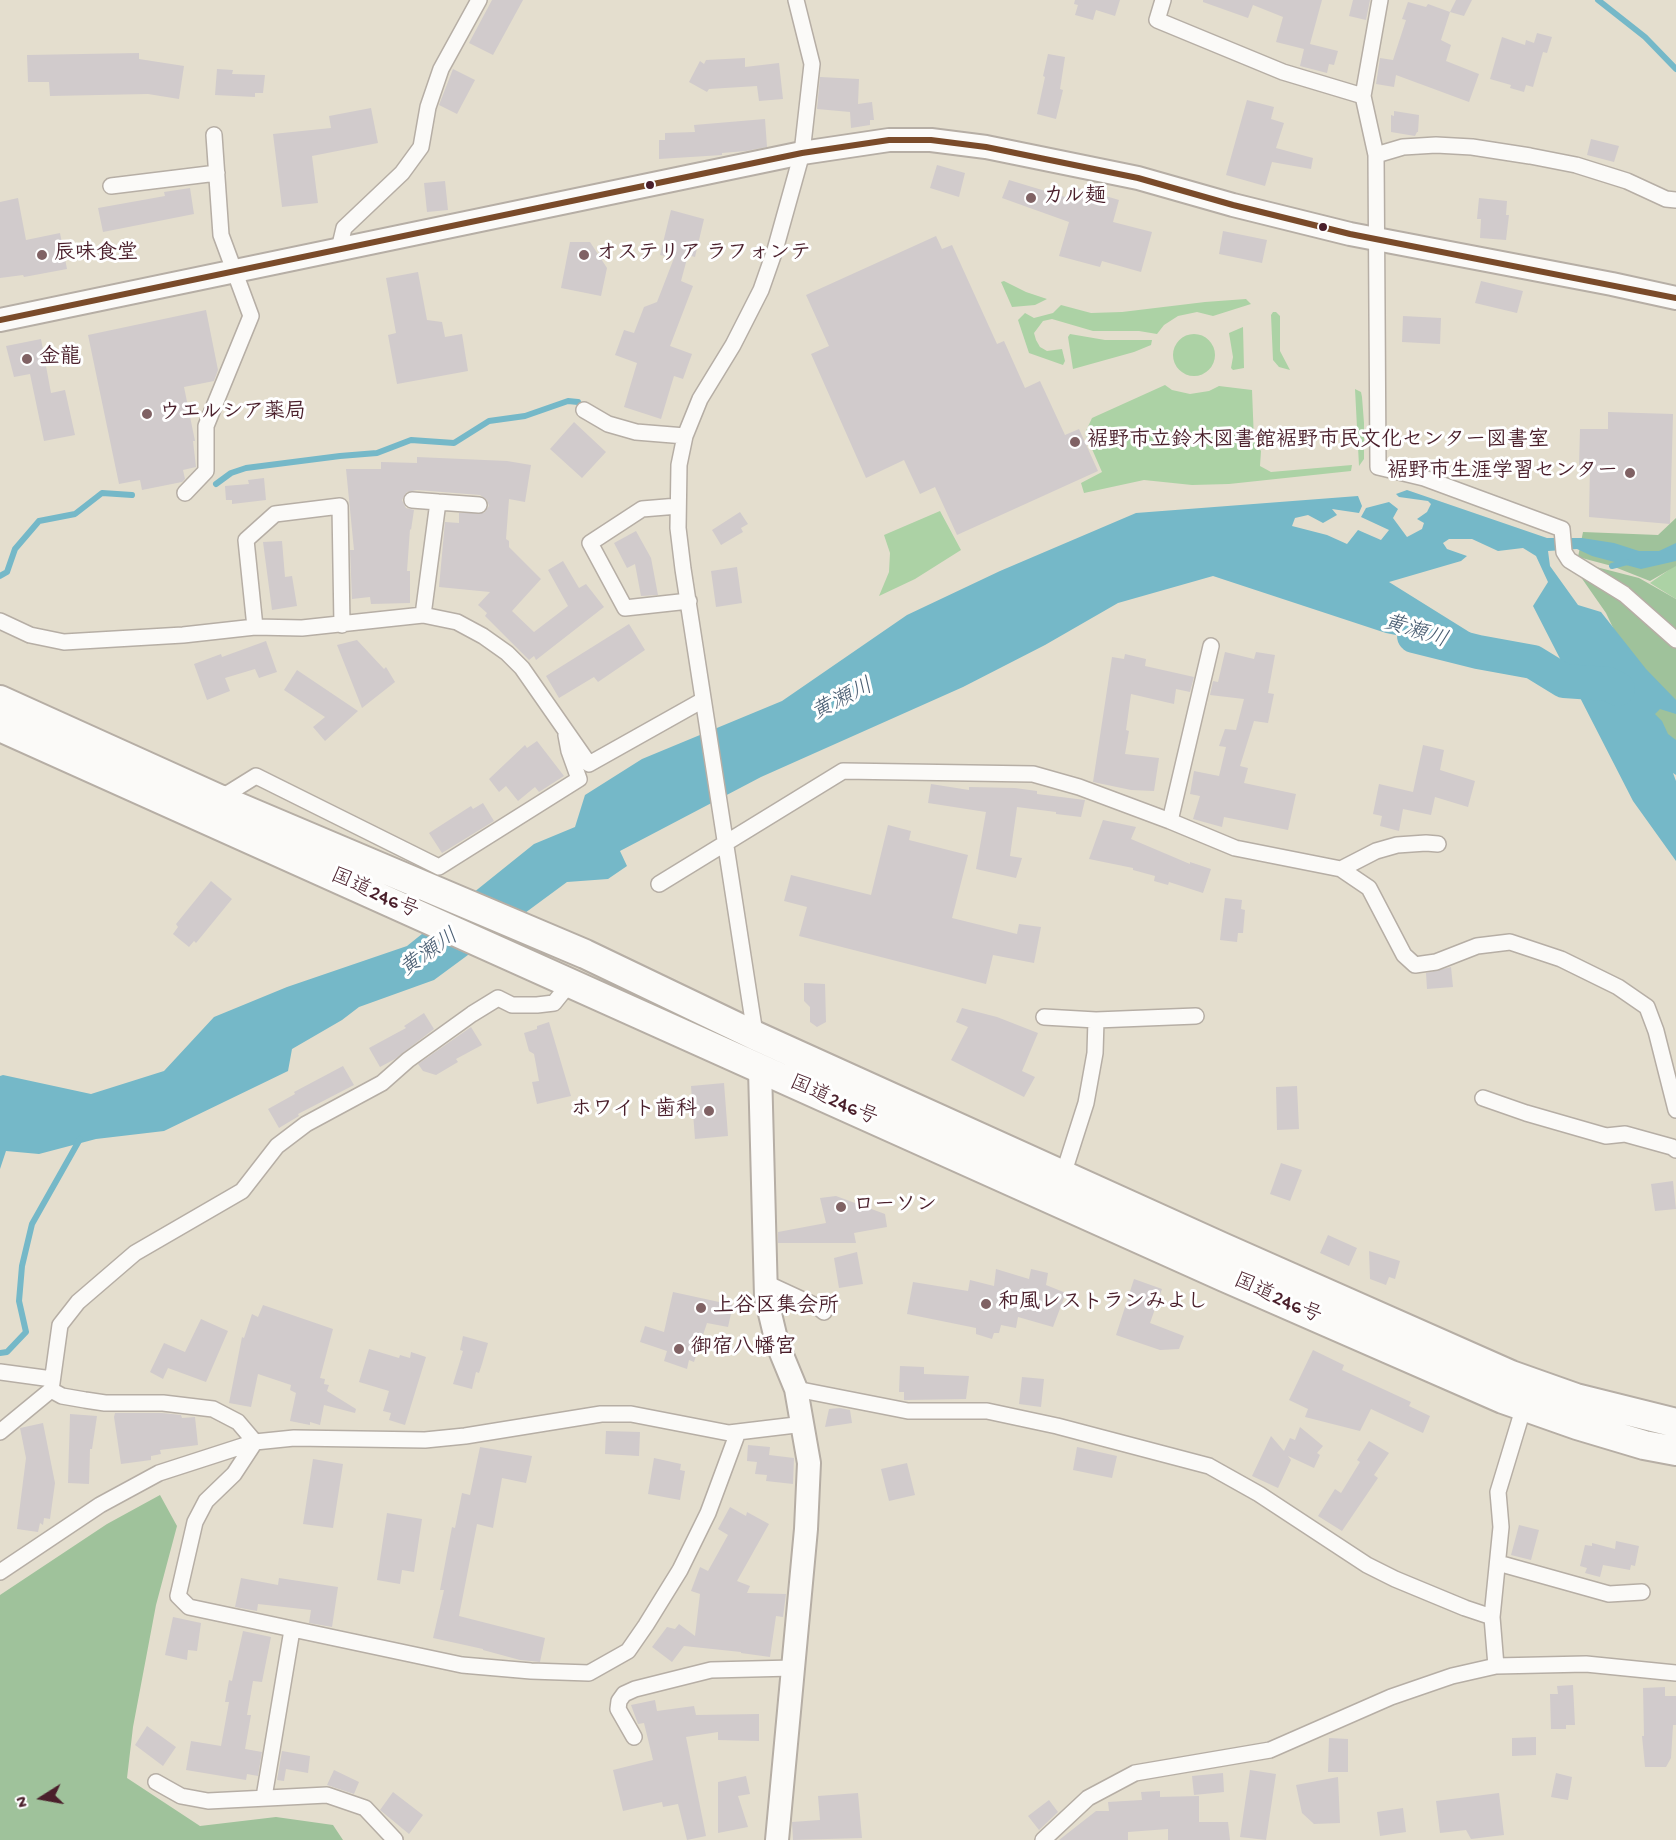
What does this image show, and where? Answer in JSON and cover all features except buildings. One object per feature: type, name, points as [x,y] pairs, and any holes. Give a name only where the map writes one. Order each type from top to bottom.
[{"type":"highway","name":"国道246号","points":[[0,700],[219,799],[585,954],[756,1036],[1511,1375],[1576,1398],[1676,1423]]},
{"type":"highway","name":"国道246号","points":[[0,727],[1234,1282],[1524,1406],[1577,1425],[1676,1451]]},
{"type":"main road","points":[[0,320],[802,153],[889,140],[931,140],[986,147],[1138,178],[1233,205],[1377,239],[1676,298]]},
{"type":"main road","points":[[760,1069],[766,1297],[777,1343],[796,1389],[804,1424],[809,1463],[777,1840]]},
{"type":"street","points":[[339,249],[344,228],[402,173],[421,147],[428,107],[441,69],[479,0]]},
{"type":"street","points":[[760,1069],[678,528],[679,465],[685,436],[700,399],[733,345],[761,290],[775,250],[802,153],[812,64],[795,0]]},
{"type":"street","points":[[1163,0],[1157,20],[1283,72],[1363,96]]},
{"type":"street","points":[[1380,0],[1363,96],[1376,154],[1378,467],[1424,478],[1562,529],[1564,552],[1569,560],[1624,594],[1676,640]]},
{"type":"street","points":[[185,493],[206,471],[206,426],[251,316],[221,235],[214,135]]},
{"type":"street","points":[[1376,154],[1403,147],[1436,145],[1472,147],[1518,154],[1576,165],[1627,181],[1666,199],[1676,200]]},
{"type":"street","points":[[111,186],[217,174]]},
{"type":"street","points":[[584,410],[608,424],[636,432],[685,436]]},
{"type":"street","points":[[412,500],[479,505]]},
{"type":"street","points":[[423,615],[438,502]]},
{"type":"street","points":[[255,627],[246,540],[274,514],[340,506],[342,625]]},
{"type":"street","points":[[678,506],[642,509],[590,543],[625,608],[689,601]]},
{"type":"street","points":[[0,621],[30,635],[64,642],[183,635],[255,627],[302,628],[342,625],[423,615],[457,622],[483,636],[507,653],[522,668],[589,764],[703,700]]},
{"type":"street","points":[[1170,821],[1211,646]]},
{"type":"street","points":[[219,799],[256,776],[439,867],[579,779],[568,751],[565,728]]},
{"type":"street","points":[[659,884],[843,771],[1034,774],[1079,787],[1235,848],[1341,869],[1369,888],[1404,955],[1415,965],[1436,962],[1477,946],[1510,942],[1561,959],[1618,987],[1647,1007],[1656,1031],[1676,1110]]},
{"type":"street","points":[[1341,869],[1376,851],[1397,845],[1438,844]]},
{"type":"street","points":[[0,1432],[52,1385],[60,1325],[78,1302],[135,1252],[242,1191],[277,1146],[299,1128],[382,1083],[408,1060],[472,1014],[498,998],[513,1005],[554,1003],[570,983]]},
{"type":"street","points":[[1044,1017],[1096,1020],[1196,1016]]},
{"type":"street","points":[[1062,1175],[1086,1103],[1095,1053],[1096,1020]]},
{"type":"street","points":[[1484,1098],[1526,1113],[1606,1136],[1625,1134],[1676,1150]]},
{"type":"street","points":[[766,1283],[824,1312]]},
{"type":"street","points":[[0,1372],[52,1385],[62,1396],[95,1402],[163,1403],[213,1409],[238,1422],[255,1442]]},
{"type":"street","points":[[796,1389],[908,1411],[987,1411],[1057,1426],[1209,1466],[1259,1494],[1366,1565],[1405,1584],[1492,1617]]},
{"type":"street","points":[[1496,1666],[1492,1617],[1501,1527],[1498,1492],[1524,1406]]},
{"type":"street","points":[[0,1572],[100,1504],[159,1473],[255,1442],[294,1438],[425,1440],[465,1436],[601,1414],[631,1414],[729,1433],[804,1424]]},
{"type":"street","points":[[255,1442],[234,1474],[206,1501],[195,1522],[178,1596],[189,1607],[462,1665],[589,1673],[628,1651],[646,1625],[680,1570],[708,1513],[738,1432]]},
{"type":"street","points":[[1498,1563],[1609,1594],[1642,1592]]},
{"type":"street","points":[[264,1797],[292,1630]]},
{"type":"street","points":[[1043,1840],[1088,1798],[1135,1773],[1270,1750],[1391,1697],[1452,1676],[1496,1666],[1586,1664],[1676,1673]]},
{"type":"street","points":[[634,1737],[618,1709],[619,1701],[624,1694],[635,1689],[711,1670],[793,1668]]},
{"type":"street","points":[[156,1782],[181,1796],[208,1801],[327,1795],[365,1808],[395,1840]]},
{"type":"green space","points":[[1004,281],[1047,299],[1035,305],[1012,307],[1001,282]]},
{"type":"green space","points":[[1246,299],[1251,304],[1213,316],[1197,312],[1178,316],[1164,325],[1157,334],[1139,331],[1093,331],[1052,319],[1043,321],[1034,333],[1036,340],[1040,347],[1047,351],[1062,349],[1065,361],[1063,365],[1029,353],[1018,320],[1025,313],[1034,318],[1053,313],[1061,305],[1091,313],[1122,312]]},
{"type":"green space","points":[[1273,312],[1280,316],[1280,351],[1290,370],[1279,367],[1273,360],[1271,315]]},
{"type":"green space","points":[[1243,327],[1244,368],[1233,370],[1229,333]]},
{"type":"green space","points":[[1070,334],[1105,340],[1152,340],[1151,345],[1134,352],[1073,369],[1068,337]]},
{"type":"green space","points":[[1194,334],[1202,335],[1209,340],[1214,347],[1214,363],[1209,370],[1202,375],[1194,376],[1186,375],[1179,370],[1174,363],[1173,355],[1174,347],[1179,340],[1186,335]]},
{"type":"green space","points":[[1165,385],[1172,390],[1190,394],[1209,391],[1219,386],[1252,390],[1254,441],[1261,451],[1260,466],[1271,472],[1352,465],[1351,471],[1229,484],[1192,485],[1144,480],[1084,493],[1081,483],[1102,472],[1085,433],[1092,418]]},
{"type":"green space","points":[[1355,389],[1361,392],[1364,423],[1364,459],[1359,466]]},
{"type":"green space","points":[[940,511],[961,550],[915,579],[879,596],[889,572],[890,553],[884,535]]},
{"type":"green space","points":[[1676,518],[1676,566],[1650,581],[1612,566],[1578,557],[1583,532],[1658,535]]},
{"type":"green space","points":[[1569,560],[1639,578],[1676,599],[1676,760],[1606,613]]},
{"type":"green space","points":[[1676,565],[1676,599],[1650,583]]},
{"type":"green space","points":[[160,1495],[177,1526],[156,1605],[133,1727],[127,1778],[200,1826],[276,1817],[333,1825],[343,1840],[0,1840],[0,1595],[107,1524]]},
{"type":"water","points":[[1407,490],[1547,538],[1582,538],[1614,543],[1639,551],[1659,551],[1676,543],[1676,561],[1641,569],[1592,556],[1577,549],[1548,551],[1550,566],[1578,605],[1601,612],[1646,669],[1676,700],[1676,714],[1660,709],[1655,714],[1662,721],[1668,734],[1676,740],[1676,775],[1673,773],[1676,781],[1676,861],[1633,801],[1533,606],[1548,582],[1536,556],[1523,548],[1498,551],[1472,539],[1449,539],[1443,543],[1447,549],[1467,556],[1461,561],[1389,582],[1511,658],[1386,633],[1213,576],[1118,603],[1045,645],[963,687],[761,777],[620,851],[627,866],[608,879],[567,882],[434,980],[359,1007],[342,1020],[292,1049],[288,1071],[164,1131],[96,1139],[39,1154],[6,1151],[0,1169],[0,1076],[91,1094],[164,1071],[214,1017],[287,987],[407,946],[534,844],[575,827],[585,795],[642,759],[782,701],[907,615],[1000,571],[1136,513],[1358,496],[1362,506],[1359,513],[1332,509],[1337,515],[1323,523],[1308,515],[1295,518],[1292,526],[1327,535],[1347,544],[1358,530],[1381,540],[1389,530],[1361,517],[1366,508],[1389,502],[1398,509],[1393,518],[1407,537],[1422,529],[1424,523],[1417,519],[1427,512],[1431,504],[1428,501],[1399,497],[1396,494]]},
{"type":"waterway","points":[[1598,0],[1645,37],[1676,69]]},
{"type":"waterway","points":[[216,484],[231,473],[246,468],[377,453],[411,440],[454,443],[489,421],[525,416],[568,401],[578,402]]},
{"type":"waterway","points":[[0,576],[7,572],[15,549],[39,521],[75,514],[102,493],[132,495]]},
{"type":"waterway","points":[[1627,562],[1612,566],[1627,562]]},
{"type":"waterway","name":"黄瀬川","points":[[1414,636],[1478,652],[1533,662],[1564,681],[1608,684],[1618,689]]},
{"type":"waterway","points":[[0,1353],[7,1352],[26,1332],[19,1301],[22,1266],[32,1224],[80,1139]]},
{"type":"transit line","points":[[0,320],[802,153],[889,140],[931,140],[986,147],[1138,178],[1233,205],[1350,234],[1676,298]]},
{"type":"place","name":"カル麺","points":[[1031,198]]},
{"type":"place","name":"辰味食堂","points":[[42,255]]},
{"type":"place","name":"オステリア ラフォンテ","points":[[584,255]]},
{"type":"place","name":"金龍","points":[[27,359]]},
{"type":"place","name":"ウエルシア薬局","points":[[147,414]]},
{"type":"place","name":"裾野市立鈴木図書館裾野市民文化センター図書室","points":[[1075,442]]},
{"type":"place","name":"裾野市生涯学習センター","points":[[1630,473]]},
{"type":"place","name":"ホワイト歯科","points":[[709,1111]]},
{"type":"place","name":"ローソン","points":[[841,1207]]},
{"type":"place","name":"和風レストランみよし","points":[[986,1304]]},
{"type":"place","name":"上谷区集会所","points":[[701,1308]]},
{"type":"place","name":"御宿八幡宮","points":[[679,1349]]}]
